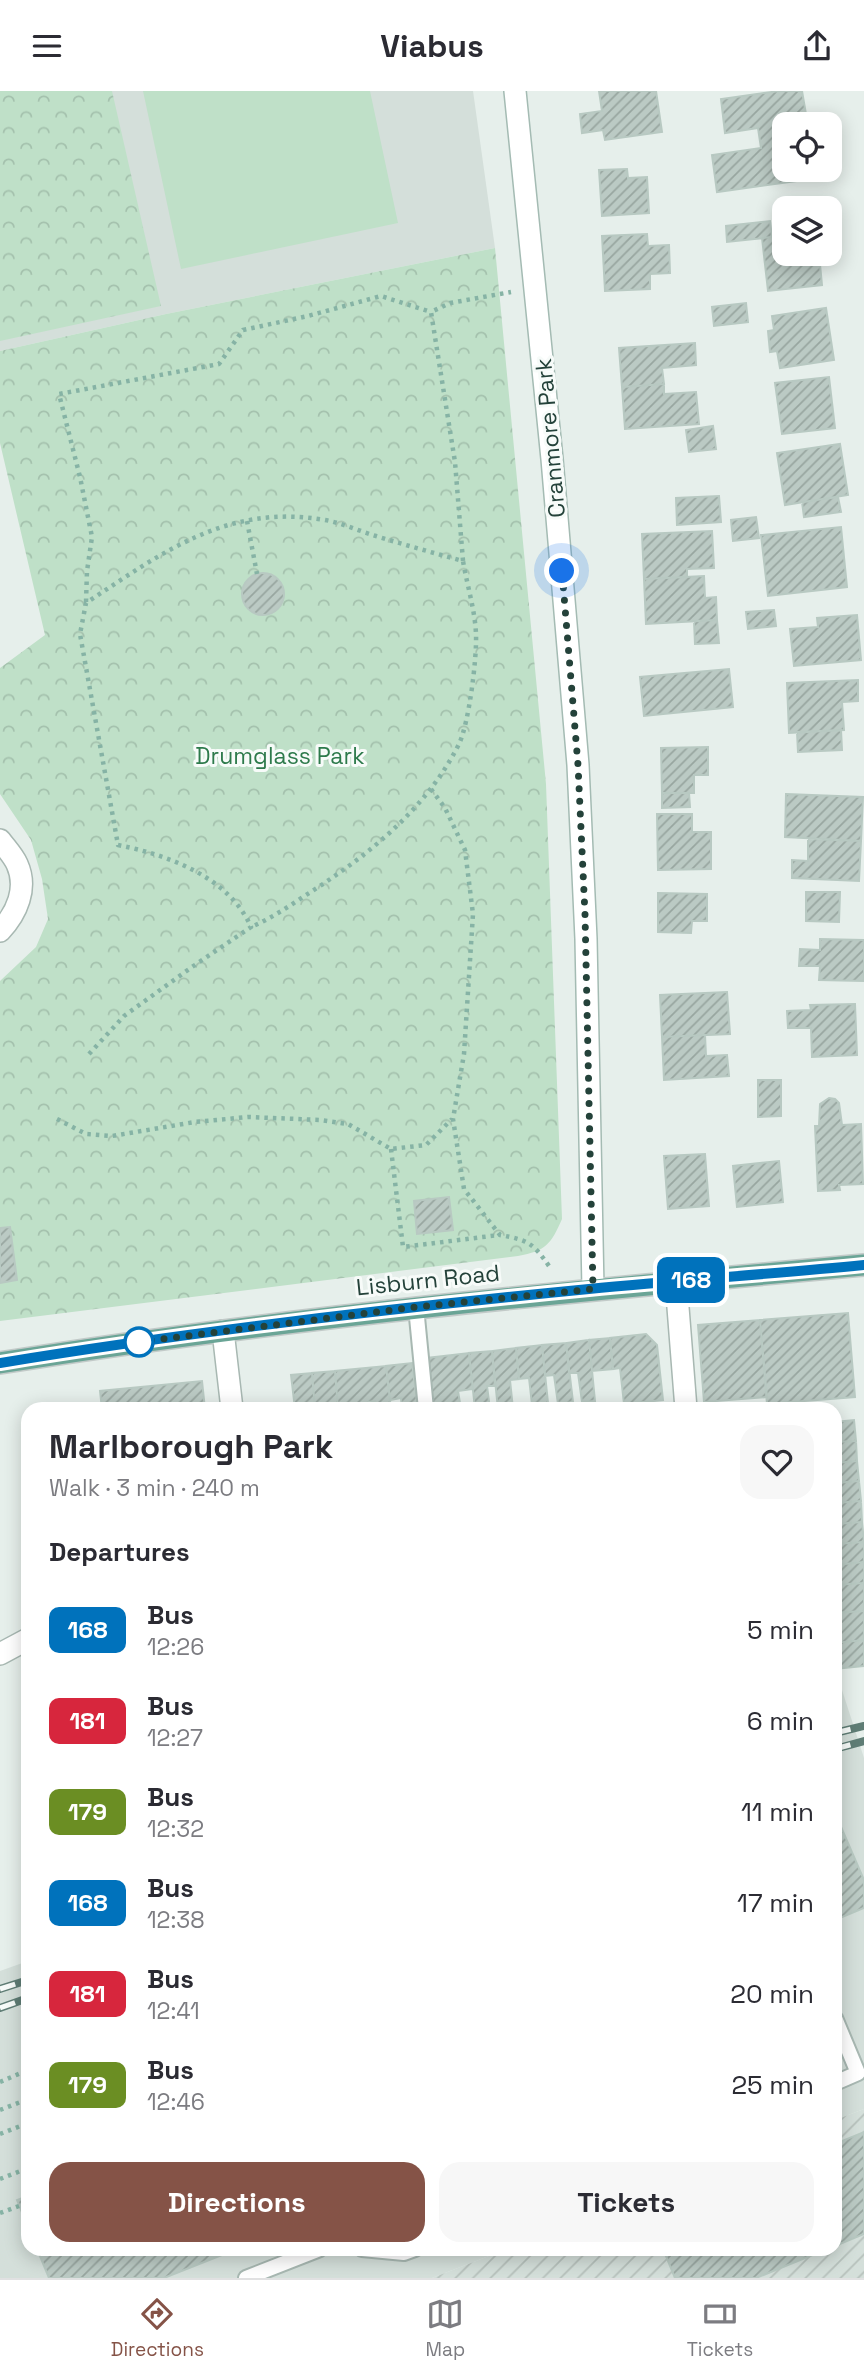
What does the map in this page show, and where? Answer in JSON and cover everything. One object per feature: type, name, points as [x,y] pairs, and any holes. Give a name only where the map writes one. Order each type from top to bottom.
[{"type":"main road","name":"Lisburn Road","points":[[0,1363],[416,1307],[864,1265]]},
{"type":"street","name":"Cranmore Park","points":[[515,91],[536,288],[578,765],[586,939],[593,1289]]},
{"type":"street","points":[[0,840],[17,864],[22,894],[10,921],[0,932]]},
{"type":"street","points":[[676,1282],[685,1402]]},
{"type":"street","points":[[223,1331],[231,1402]]},
{"type":"street","points":[[0,1654],[21,1643]]},
{"type":"lane","points":[[416,1307],[425,1402]]},
{"type":"lane","points":[[842,2035],[858,2073],[842,2080]]},
{"type":"lane","points":[[246,2278],[302,2256]]},
{"type":"path","points":[[251,927],[244,912],[226,892],[197,873],[168,859],[118,845],[80,634],[86,603],[92,537],[59,394],[219,364],[243,330],[309,316],[381,296],[431,312],[450,303],[536,288]]},
{"type":"path","points":[[89,1054],[124,1016],[192,967],[355,863],[395,828],[431,789],[460,742],[471,692],[476,635],[463,561],[455,462],[431,312]]},
{"type":"path","points":[[86,603],[145,562],[181,543],[211,530],[247,521],[290,517],[326,520],[463,561]]},
{"type":"path","points":[[247,521],[257,574]]},
{"type":"path","points":[[431,789],[445,808],[465,850],[473,914],[464,1054],[453,1119],[464,1189],[500,1235]]},
{"type":"path","points":[[57,1119],[86,1134],[112,1136],[195,1122],[248,1117],[321,1120],[348,1124],[391,1149],[426,1145],[453,1119]]},
{"type":"path","points":[[391,1149],[404,1247],[500,1235],[524,1239],[539,1252],[566,1291]]},
{"type":"path","points":[[0,2082],[21,2073]]},
{"type":"path","points":[[0,2110],[21,2101]]},
{"type":"path","points":[[0,2134],[21,2126]]},
{"type":"path","points":[[0,2179],[21,2171]]},
{"type":"path","points":[[0,2213],[19,2206]]},
{"type":"shaded area","points":[[0,91],[473,91],[495,248],[166,314],[0,351]]},
{"type":"shaded area","points":[[842,1690],[864,1758],[864,2109],[842,2117]]},
{"type":"shaded area","points":[[21,1964],[21,2256],[489,2256],[432,2278],[0,2278],[0,1971]]},
{"type":"shaded area","points":[[864,2109],[864,2278],[432,2278],[489,2256],[842,2256],[842,2117]]},
{"type":"green space","points":[[0,91],[112,91],[161,306],[0,341]]},
{"type":"green space","points":[[143,91],[370,91],[398,223],[181,269]]},
{"type":"green space","name":"Drumglass Park","points":[[495,248],[546,784],[562,1219],[558,1228],[551,1240],[541,1249],[518,1256],[0,1321],[0,981],[36,947],[48,919],[42,879],[31,840],[0,794],[0,668],[45,635],[0,443],[0,351],[166,314]]},
{"type":"building","points":[[599,91],[656,91],[662,132],[605,140],[603,130],[582,133],[580,114],[602,111]]},
{"type":"building","points":[[779,91],[802,91],[806,112],[772,112],[772,182],[790,182],[717,192],[712,155],[761,148],[758,128],[725,133],[721,99]]},
{"type":"building","points":[[627,169],[628,178],[647,177],[649,213],[602,216],[599,170]]},
{"type":"building","points":[[770,221],[772,237],[727,242],[726,226]]},
{"type":"building","points":[[647,234],[648,246],[669,245],[670,273],[650,274],[650,289],[605,291],[602,236]]},
{"type":"building","points":[[772,237],[772,266],[820,266],[822,285],[768,291],[762,238]]},
{"type":"building","points":[[746,303],[748,322],[714,326],[712,307]]},
{"type":"building","points":[[826,308],[834,360],[780,368],[777,351],[770,352],[768,331],[774,330],[772,316]]},
{"type":"building","points":[[695,343],[696,365],[662,368],[664,384],[622,387],[619,348]]},
{"type":"building","points":[[829,377],[835,428],[782,434],[775,383]]},
{"type":"building","points":[[664,384],[664,394],[696,392],[699,424],[625,429],[622,387]]},
{"type":"building","points":[[713,426],[716,449],[689,452],[686,430]]},
{"type":"building","points":[[840,444],[848,495],[785,505],[777,453]]},
{"type":"building","points":[[719,496],[721,522],[677,525],[676,498]]},
{"type":"building","points":[[838,497],[841,512],[804,517],[802,502]]},
{"type":"building","points":[[756,517],[759,538],[733,541],[731,520]]},
{"type":"building","points":[[841,527],[847,587],[768,596],[761,535]]},
{"type":"building","points":[[712,531],[714,568],[687,569],[687,577],[644,579],[642,534]]},
{"type":"building","points":[[263,573],[278,579],[284,594],[278,609],[263,615],[248,609],[242,594],[248,579]]},
{"type":"building","points":[[704,576],[705,598],[716,597],[717,620],[646,624],[644,579]]},
{"type":"building","points":[[774,610],[776,626],[748,629],[746,612]]},
{"type":"building","points":[[857,615],[861,660],[794,666],[790,629],[818,627],[817,618]]},
{"type":"building","points":[[717,620],[719,643],[695,644],[694,621]]},
{"type":"building","points":[[729,669],[733,707],[644,716],[640,677]]},
{"type":"building","points":[[858,680],[858,701],[842,702],[844,730],[789,733],[787,683]]},
{"type":"building","points":[[841,730],[842,750],[798,752],[797,732]]},
{"type":"building","points":[[708,747],[708,775],[694,775],[694,793],[662,793],[661,748]]},
{"type":"building","points":[[662,793],[689,793],[690,807],[662,808]]},
{"type":"building","points":[[786,794],[863,797],[861,841],[785,837]]},
{"type":"building","points":[[657,814],[692,814],[692,832],[711,832],[711,869],[658,870]]},
{"type":"building","points":[[808,839],[861,841],[859,881],[792,878],[792,860],[808,861]]},
{"type":"building","points":[[806,892],[840,892],[839,922],[806,921]]},
{"type":"building","points":[[658,893],[707,894],[707,921],[692,921],[691,933],[658,932]]},
{"type":"building","points":[[820,939],[864,940],[864,981],[819,980],[820,966],[799,966],[800,949],[820,950]]},
{"type":"building","points":[[727,992],[730,1034],[662,1037],[660,995]]},
{"type":"building","points":[[855,1004],[857,1055],[812,1057],[811,1028],[788,1028],[787,1011],[811,1010],[810,1005]]},
{"type":"building","points":[[705,1035],[706,1056],[727,1055],[729,1076],[664,1080],[662,1037]]},
{"type":"building","points":[[758,1080],[781,1080],[781,1116],[758,1117]]},
{"type":"building","points":[[829,1098],[839,1103],[842,1125],[861,1124],[863,1184],[839,1185],[840,1190],[818,1191],[815,1126],[819,1126],[820,1104]]},
{"type":"building","points":[[705,1154],[709,1206],[668,1209],[664,1156]]},
{"type":"building","points":[[779,1161],[783,1202],[737,1207],[733,1166]]},
{"type":"building","points":[[449,1197],[453,1230],[417,1234],[414,1201]]},
{"type":"building","points":[[10,1227],[17,1280],[0,1283],[0,1228]]},
{"type":"building","points":[[848,1313],[855,1397],[767,1402],[760,1320]]},
{"type":"building","points":[[760,1320],[767,1397],[704,1402],[698,1325]]},
{"type":"building","points":[[646,1334],[657,1345],[663,1400],[624,1402],[620,1368],[613,1369],[610,1338]]},
{"type":"building","points":[[610,1338],[613,1369],[592,1371],[589,1340]]},
{"type":"building","points":[[589,1340],[595,1401],[582,1402],[578,1373],[569,1373],[566,1343]]},
{"type":"building","points":[[566,1343],[573,1402],[558,1402],[554,1375],[545,1376],[542,1345]]},
{"type":"building","points":[[542,1345],[548,1402],[532,1402],[529,1378],[519,1379],[516,1348]]},
{"type":"building","points":[[516,1348],[519,1379],[510,1380],[512,1402],[497,1402],[492,1351]]},
{"type":"building","points":[[492,1351],[495,1386],[487,1386],[489,1402],[474,1402],[469,1353]]},
{"type":"building","points":[[469,1353],[473,1389],[458,1391],[460,1402],[431,1402],[427,1358]]},
{"type":"building","points":[[412,1363],[417,1402],[401,1402],[401,1398],[390,1400],[386,1366]]},
{"type":"building","points":[[386,1366],[390,1402],[337,1402],[335,1371]]},
{"type":"building","points":[[335,1371],[337,1402],[314,1402],[312,1373]]},
{"type":"building","points":[[312,1373],[314,1402],[294,1402],[291,1375]]},
{"type":"building","points":[[202,1381],[204,1402],[101,1402],[100,1391]]},
{"type":"building","points":[[854,1420],[856,1441],[842,1442],[842,1421]]},
{"type":"building","points":[[856,1441],[857,1461],[842,1462],[842,1442]]},
{"type":"building","points":[[857,1461],[859,1481],[842,1482],[842,1462]]},
{"type":"building","points":[[859,1481],[861,1501],[842,1502],[842,1482]]},
{"type":"building","points":[[861,1501],[862,1522],[842,1523],[842,1502]]},
{"type":"building","points":[[862,1522],[864,1542],[842,1544],[842,1523]]},
{"type":"building","points":[[864,1542],[864,1562],[842,1564],[842,1544]]},
{"type":"building","points":[[864,1562],[864,1583],[842,1585],[842,1564]]},
{"type":"building","points":[[864,1583],[864,1611],[842,1613],[842,1585]]},
{"type":"building","points":[[864,1611],[864,1640],[842,1642],[842,1613]]},
{"type":"building","points":[[864,1640],[864,1666],[842,1668],[842,1642]]},
{"type":"building","points":[[842,1829],[864,1880],[864,1908],[842,1917]]},
{"type":"building","points":[[864,2132],[864,2234],[842,2243],[842,2141]]},
{"type":"building","points":[[40,2256],[219,2256],[164,2278],[49,2278]]},
{"type":"building","points":[[666,2256],[810,2256],[756,2278],[675,2278]]},
{"type":"railway","points":[[842,1731],[864,1726]]},
{"type":"railway","points":[[842,1747],[864,1741]]},
{"type":"railway","points":[[0,1989],[21,1982]]},
{"type":"railway","points":[[0,2008],[21,2000]]},
{"type":"bus line","name":"168","points":[[0,1363],[416,1307],[864,1265]]},
{"type":"route","points":[[139,1342],[416,1307],[593,1289],[585,914],[578,765],[562,571]]}]
